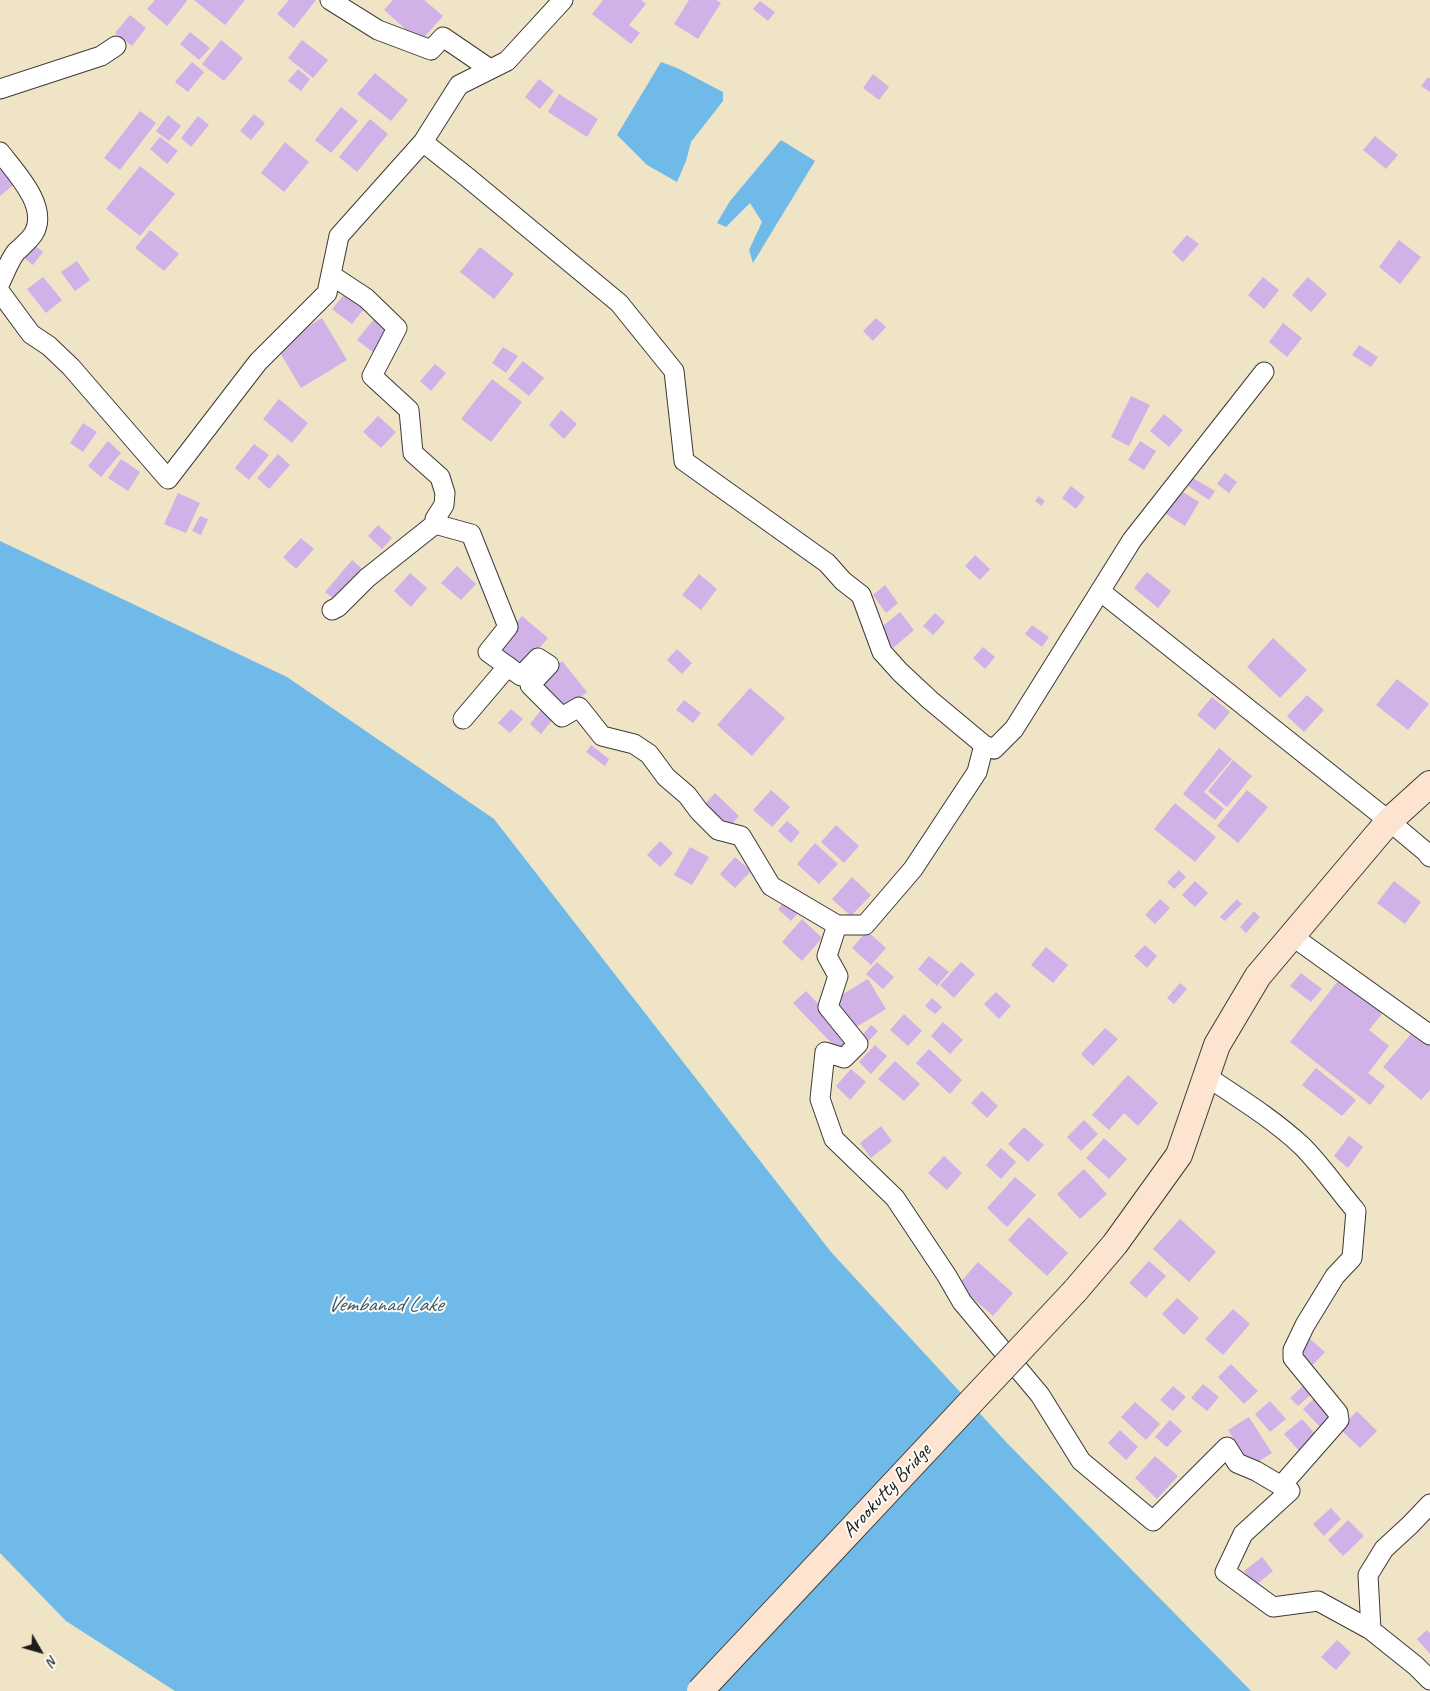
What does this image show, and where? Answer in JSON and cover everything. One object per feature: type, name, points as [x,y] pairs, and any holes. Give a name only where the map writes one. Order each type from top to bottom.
[{"type":"main road","name":"Arookutty Bridge","points":[[700,1691],[1075,1291],[1114,1244],[1179,1155],[1216,1045],[1258,976],[1389,821],[1430,784]]},
{"type":"street","points":[[330,0],[378,30],[430,50],[443,37],[490,70]]},
{"type":"street","points":[[0,292],[32,334],[49,346],[70,367],[168,479],[258,362],[327,293],[339,236],[423,142],[459,85],[507,61],[563,0]]},
{"type":"street","points":[[0,89],[101,56],[116,46]]},
{"type":"street","points":[[423,142],[619,303],[674,371],[684,461],[827,563],[843,581],[861,595],[882,652],[900,672],[984,745],[994,748],[1014,729],[1132,540],[1264,372]]},
{"type":"street","points":[[0,152],[28,188],[37,210],[38,223],[33,234],[15,254],[0,283]]},
{"type":"street","points":[[331,275],[366,298],[397,328],[372,376],[409,410],[413,453],[440,477],[445,493],[444,505],[435,520],[435,524],[367,578],[338,607],[332,610]]},
{"type":"street","points":[[435,524],[471,534],[508,626],[488,652],[521,676],[538,658],[548,665],[530,684],[562,717],[578,707],[602,736],[634,744],[649,754],[666,777],[687,795],[699,811],[718,830],[741,836],[771,886],[837,925],[866,925],[913,870],[977,772],[984,745]]},
{"type":"street","points":[[1100,591],[1389,821],[1430,857]]},
{"type":"street","points":[[463,719],[508,666]]},
{"type":"street","points":[[837,925],[827,956],[838,976],[828,1007],[858,1044],[844,1058],[825,1052],[820,1099],[834,1139],[894,1198],[947,1276],[962,1302],[1040,1394],[1082,1461],[1153,1521],[1227,1447],[1237,1463],[1256,1471],[1290,1491],[1243,1534],[1225,1572],[1273,1607],[1318,1601],[1371,1630],[1416,1666],[1430,1680]]},
{"type":"street","points":[[1292,936],[1430,1034]]},
{"type":"street","points":[[1206,1076],[1272,1120],[1302,1146],[1356,1211],[1352,1258],[1335,1276],[1305,1325],[1293,1350],[1292,1358],[1338,1413],[1339,1420],[1281,1486]]},
{"type":"street","points":[[1371,1630],[1368,1575],[1384,1549],[1430,1504]]},
{"type":"water","points":[[661,62],[677,68],[723,92],[723,101],[691,142],[686,161],[677,182],[647,165],[617,135]]},
{"type":"water","points":[[781,140],[815,161],[753,263],[749,250],[762,222],[750,203],[726,227],[717,223],[730,201]]},
{"type":"water","name":"Vembanad Lake","points":[[0,541],[287,677],[494,819],[831,1252],[1008,1444],[1251,1691],[175,1691],[66,1621],[0,1553]]},
{"type":"building","points":[[155,0],[187,1],[167,26],[147,9]]},
{"type":"building","points":[[194,0],[245,0],[225,25]]},
{"type":"building","points":[[289,0],[316,0],[294,28],[277,14]]},
{"type":"building","points":[[393,0],[424,0],[443,16],[420,42],[384,10]]},
{"type":"building","points":[[603,0],[641,0],[646,4],[629,25],[640,33],[631,44],[592,14]]},
{"type":"building","points":[[689,0],[716,0],[721,3],[698,39],[674,24]]},
{"type":"building","points":[[760,1],[775,12],[768,21],[753,9]]},
{"type":"building","points":[[130,15],[146,28],[132,46],[115,33]]},
{"type":"building","points":[[190,32],[210,48],[199,60],[180,44]]},
{"type":"building","points":[[221,40],[243,58],[224,81],[202,64]]},
{"type":"building","points":[[302,40],[328,60],[313,78],[288,58]]},
{"type":"building","points":[[192,62],[204,72],[188,92],[175,82]]},
{"type":"building","points":[[298,69],[310,79],[301,91],[288,81]]},
{"type":"building","points":[[375,73],[408,100],[391,121],[357,94]]},
{"type":"building","points":[[873,74],[889,87],[879,100],[863,88]]},
{"type":"building","points":[[1428,77],[1430,79],[1430,92],[1421,86]]},
{"type":"building","points":[[539,79],[554,91],[540,109],[525,97]]},
{"type":"building","points":[[559,94],[598,119],[587,137],[548,112]]},
{"type":"building","points":[[341,107],[358,121],[331,153],[315,140]]},
{"type":"building","points":[[140,111],[156,123],[120,170],[104,158]]},
{"type":"building","points":[[254,114],[265,123],[251,140],[240,131]]},
{"type":"building","points":[[168,115],[181,126],[169,141],[156,131]]},
{"type":"building","points":[[198,116],[209,125],[191,147],[181,138]]},
{"type":"building","points":[[370,119],[388,134],[357,172],[339,157]]},
{"type":"building","points":[[1375,136],[1398,155],[1386,169],[1363,150]]},
{"type":"building","points":[[160,137],[178,151],[167,164],[150,149]]},
{"type":"building","points":[[285,142],[309,162],[284,192],[261,173]]},
{"type":"building","points":[[140,166],[175,194],[140,236],[106,209]]},
{"type":"building","points":[[4,167],[17,182],[0,196],[0,171]]},
{"type":"building","points":[[150,230],[179,254],[164,271],[135,248]]},
{"type":"building","points":[[1187,235],[1199,244],[1183,262],[1172,252]]},
{"type":"building","points":[[1399,240],[1421,257],[1400,284],[1379,267]]},
{"type":"building","points":[[34,245],[43,252],[33,265],[24,258]]},
{"type":"building","points":[[480,247],[514,274],[494,299],[460,272]]},
{"type":"building","points":[[77,261],[90,280],[75,291],[61,272]]},
{"type":"building","points":[[43,277],[62,300],[46,313],[27,289]]},
{"type":"building","points":[[1263,277],[1279,290],[1264,309],[1248,295]]},
{"type":"building","points":[[1308,277],[1327,294],[1311,312],[1292,295]]},
{"type":"building","points":[[348,290],[367,305],[352,324],[332,309]]},
{"type":"building","points":[[378,314],[395,328],[374,353],[357,340]]},
{"type":"building","points":[[322,318],[347,360],[301,388],[276,346]]},
{"type":"building","points":[[876,318],[886,327],[873,341],[863,331]]},
{"type":"building","points":[[1283,323],[1302,338],[1287,357],[1269,342]]},
{"type":"building","points":[[1359,345],[1378,357],[1371,367],[1352,355]]},
{"type":"building","points":[[503,347],[518,356],[506,373],[492,363]]},
{"type":"building","points":[[523,361],[544,378],[529,396],[508,379]]},
{"type":"building","points":[[435,364],[446,373],[431,391],[420,381]]},
{"type":"building","points":[[492,379],[522,402],[491,442],[461,419]]},
{"type":"building","points":[[1131,396],[1150,405],[1129,446],[1111,437]]},
{"type":"building","points":[[279,399],[308,423],[292,443],[263,419]]},
{"type":"building","points":[[561,410],[577,424],[564,439],[549,425]]},
{"type":"building","points":[[1164,414],[1183,430],[1169,447],[1150,431]]},
{"type":"building","points":[[378,416],[396,432],[381,448],[363,432]]},
{"type":"building","points":[[83,423],[97,432],[83,452],[70,443]]},
{"type":"building","points":[[108,441],[121,453],[101,477],[88,466]]},
{"type":"building","points":[[1140,441],[1156,451],[1144,470],[1128,460]]},
{"type":"building","points":[[254,444],[269,455],[249,480],[235,468]]},
{"type":"building","points":[[278,454],[290,465],[269,489],[257,478]]},
{"type":"building","points":[[121,459],[140,472],[128,491],[108,478]]},
{"type":"building","points":[[1225,473],[1237,482],[1229,493],[1217,484]]},
{"type":"building","points":[[1193,478],[1215,491],[1209,500],[1188,486]]},
{"type":"building","points":[[1071,486],[1085,497],[1076,509],[1062,498]]},
{"type":"building","points":[[1178,489],[1199,502],[1185,526],[1163,512]]},
{"type":"building","points":[[178,493],[200,503],[186,533],[164,524]]},
{"type":"building","points":[[1039,496],[1045,501],[1041,506],[1035,501]]},
{"type":"building","points":[[200,516],[208,519],[201,535],[192,531]]},
{"type":"building","points":[[378,525],[392,538],[382,549],[368,536]]},
{"type":"building","points":[[301,538],[314,549],[296,569],[283,557]]},
{"type":"building","points":[[975,555],[990,569],[980,580],[965,566]]},
{"type":"building","points":[[352,560],[366,572],[340,604],[325,592]]},
{"type":"building","points":[[457,566],[476,584],[461,600],[441,583]]},
{"type":"building","points":[[1147,572],[1171,591],[1158,608],[1134,588]]},
{"type":"building","points":[[410,573],[427,588],[411,607],[394,591]]},
{"type":"building","points":[[699,574],[717,589],[701,610],[682,595]]},
{"type":"building","points":[[885,585],[898,603],[886,613],[873,595]]},
{"type":"building","points":[[900,612],[914,630],[893,648],[878,630]]},
{"type":"building","points":[[935,613],[945,622],[933,635],[923,626]]},
{"type":"building","points":[[522,616],[548,638],[519,672],[493,649]]},
{"type":"building","points":[[1032,625],[1049,637],[1042,647],[1025,634]]},
{"type":"building","points":[[1273,638],[1307,670],[1280,698],[1247,667]]},
{"type":"building","points":[[983,647],[995,657],[985,669],[973,658]]},
{"type":"building","points":[[677,649],[692,663],[682,674],[667,660]]},
{"type":"building","points":[[562,661],[587,692],[560,714],[535,683]]},
{"type":"building","points":[[1397,679],[1429,704],[1408,730],[1376,705]]},
{"type":"building","points":[[750,688],[785,718],[752,756],[717,725]]},
{"type":"building","points":[[1307,695],[1324,710],[1304,732],[1287,716]]},
{"type":"building","points":[[1212,697],[1230,712],[1215,730],[1197,715]]},
{"type":"building","points":[[684,700],[701,713],[693,723],[676,710]]},
{"type":"building","points":[[511,709],[523,719],[510,733],[498,723]]},
{"type":"building","points":[[541,710],[553,719],[541,734],[530,724]]},
{"type":"building","points":[[591,745],[609,759],[605,766],[586,752]]},
{"type":"building","points":[[1219,748],[1232,759],[1204,792],[1224,809],[1215,820],[1183,794]]},
{"type":"building","points":[[1233,760],[1252,776],[1227,807],[1208,791]]},
{"type":"building","points":[[771,790],[790,807],[772,827],[753,810]]},
{"type":"building","points":[[1247,790],[1268,807],[1238,843],[1217,826]]},
{"type":"building","points":[[715,793],[739,816],[725,832],[700,809]]},
{"type":"building","points":[[1175,803],[1216,837],[1195,862],[1154,829]]},
{"type":"building","points":[[787,821],[800,832],[791,843],[778,831]]},
{"type":"building","points":[[836,825],[859,846],[844,863],[821,842]]},
{"type":"building","points":[[660,841],[673,853],[660,867],[647,855]]},
{"type":"building","points":[[815,843],[838,864],[819,884],[797,864]]},
{"type":"building","points":[[690,847],[709,857],[692,885],[674,875]]},
{"type":"building","points":[[735,857],[751,871],[735,888],[720,874]]},
{"type":"building","points":[[1179,870],[1186,877],[1174,889],[1167,882]]},
{"type":"building","points":[[852,877],[871,895],[851,916],[832,899]]},
{"type":"building","points":[[1195,881],[1208,893],[1195,907],[1182,895]]},
{"type":"building","points":[[1394,881],[1421,902],[1405,924],[1377,903]]},
{"type":"building","points":[[1160,899],[1170,908],[1155,924],[1145,915]]},
{"type":"building","points":[[1237,899],[1242,904],[1225,921],[1220,917]]},
{"type":"building","points":[[786,900],[799,912],[791,921],[778,909]]},
{"type":"building","points":[[1254,911],[1260,917],[1246,933],[1240,927]]},
{"type":"building","points":[[802,919],[822,938],[802,961],[782,942]]},
{"type":"building","points":[[867,931],[886,948],[871,965],[852,948]]},
{"type":"building","points":[[1145,945],[1157,956],[1147,968],[1134,956]]},
{"type":"building","points":[[1046,947],[1068,965],[1053,983],[1031,965]]},
{"type":"building","points":[[929,956],[949,972],[937,986],[918,969]]},
{"type":"building","points":[[877,962],[894,977],[883,989],[866,974]]},
{"type":"building","points":[[961,962],[975,974],[954,998],[940,985]]},
{"type":"building","points":[[1301,973],[1322,989],[1311,1002],[1290,986]]},
{"type":"building","points":[[1342,976],[1385,1010],[1369,1030],[1389,1046],[1368,1073],[1385,1086],[1370,1105],[1290,1042]]},
{"type":"building","points":[[868,979],[886,1009],[851,1030],[833,1000]]},
{"type":"building","points":[[1180,983],[1187,989],[1174,1004],[1167,998]]},
{"type":"building","points":[[806,991],[856,1043],[843,1055],[793,1003]]},
{"type":"building","points":[[996,992],[1011,1006],[999,1019],[984,1004]]},
{"type":"building","points":[[932,998],[942,1007],[935,1014],[925,1006]]},
{"type":"building","points":[[904,1014],[922,1031],[908,1046],[890,1030]]},
{"type":"building","points":[[943,1022],[963,1040],[950,1054],[931,1036]]},
{"type":"building","points":[[871,1025],[878,1031],[865,1045],[859,1039]]},
{"type":"building","points":[[1105,1028],[1118,1039],[1093,1066],[1081,1054]]},
{"type":"building","points":[[1416,1028],[1430,1039],[1430,1090],[1421,1100],[1383,1067]]},
{"type":"building","points":[[875,1045],[887,1056],[871,1074],[859,1062]]},
{"type":"building","points":[[929,1049],[962,1080],[950,1094],[916,1063]]},
{"type":"building","points":[[895,1061],[920,1084],[904,1101],[878,1079]]},
{"type":"building","points":[[1316,1068],[1356,1100],[1342,1116],[1302,1085]]},
{"type":"building","points":[[851,1069],[866,1082],[850,1100],[836,1086]]},
{"type":"building","points":[[1128,1075],[1158,1103],[1138,1126],[1124,1113],[1109,1130],[1092,1115]]},
{"type":"building","points":[[982,1091],[998,1106],[987,1118],[971,1103]]},
{"type":"building","points":[[1084,1120],[1098,1134],[1081,1151],[1067,1137]]},
{"type":"building","points":[[881,1126],[892,1141],[871,1158],[860,1143]]},
{"type":"building","points":[[1024,1127],[1044,1145],[1028,1162],[1008,1144]]},
{"type":"building","points":[[1349,1136],[1363,1147],[1348,1168],[1334,1156]]},
{"type":"building","points":[[1104,1138],[1127,1159],[1109,1179],[1086,1158]]},
{"type":"building","points":[[1001,1148],[1016,1162],[1001,1179],[986,1165]]},
{"type":"building","points":[[944,1156],[962,1173],[947,1190],[928,1173]]},
{"type":"building","points":[[1084,1169],[1107,1194],[1080,1219],[1057,1194]]},
{"type":"building","points":[[1015,1177],[1036,1195],[1007,1227],[987,1208]]},
{"type":"building","points":[[1029,1217],[1068,1253],[1047,1276],[1008,1240]]},
{"type":"building","points":[[1180,1219],[1216,1252],[1189,1282],[1153,1249]]},
{"type":"building","points":[[1149,1261],[1166,1276],[1146,1298],[1129,1283]]},
{"type":"building","points":[[978,1262],[1013,1293],[993,1316],[958,1285]]},
{"type":"building","points":[[1177,1298],[1199,1318],[1184,1335],[1162,1314]]},
{"type":"building","points":[[1233,1309],[1250,1324],[1223,1355],[1205,1339]]},
{"type":"building","points":[[1310,1339],[1325,1352],[1310,1368],[1296,1355]]},
{"type":"building","points":[[1231,1364],[1258,1391],[1244,1404],[1218,1377]]},
{"type":"building","points":[[1307,1382],[1315,1391],[1298,1406],[1290,1398]]},
{"type":"building","points":[[1203,1384],[1219,1397],[1207,1411],[1191,1398]]},
{"type":"building","points":[[1173,1386],[1186,1397],[1173,1411],[1160,1400]]},
{"type":"building","points":[[1317,1396],[1335,1414],[1321,1428],[1303,1409]]},
{"type":"building","points":[[1270,1401],[1286,1419],[1270,1432],[1255,1414]]},
{"type":"building","points":[[1135,1402],[1160,1424],[1146,1440],[1121,1417]]},
{"type":"building","points":[[1357,1411],[1377,1431],[1360,1448],[1340,1429]]},
{"type":"building","points":[[1249,1417],[1272,1453],[1251,1466],[1228,1430]]},
{"type":"building","points":[[1302,1419],[1318,1437],[1301,1453],[1284,1434]]},
{"type":"building","points":[[1170,1420],[1182,1431],[1167,1447],[1155,1437]]},
{"type":"building","points":[[1120,1430],[1138,1447],[1126,1460],[1108,1443]]},
{"type":"building","points":[[1155,1456],[1178,1476],[1157,1499],[1135,1478]]},
{"type":"building","points":[[1331,1508],[1341,1519],[1324,1536],[1313,1524]]},
{"type":"building","points":[[1348,1520],[1364,1536],[1343,1556],[1328,1540]]},
{"type":"building","points":[[1262,1557],[1273,1571],[1255,1586],[1244,1571]]},
{"type":"building","points":[[1427,1630],[1430,1633],[1430,1654],[1417,1639]]},
{"type":"building","points":[[1337,1640],[1351,1653],[1336,1670],[1321,1657]]}]
